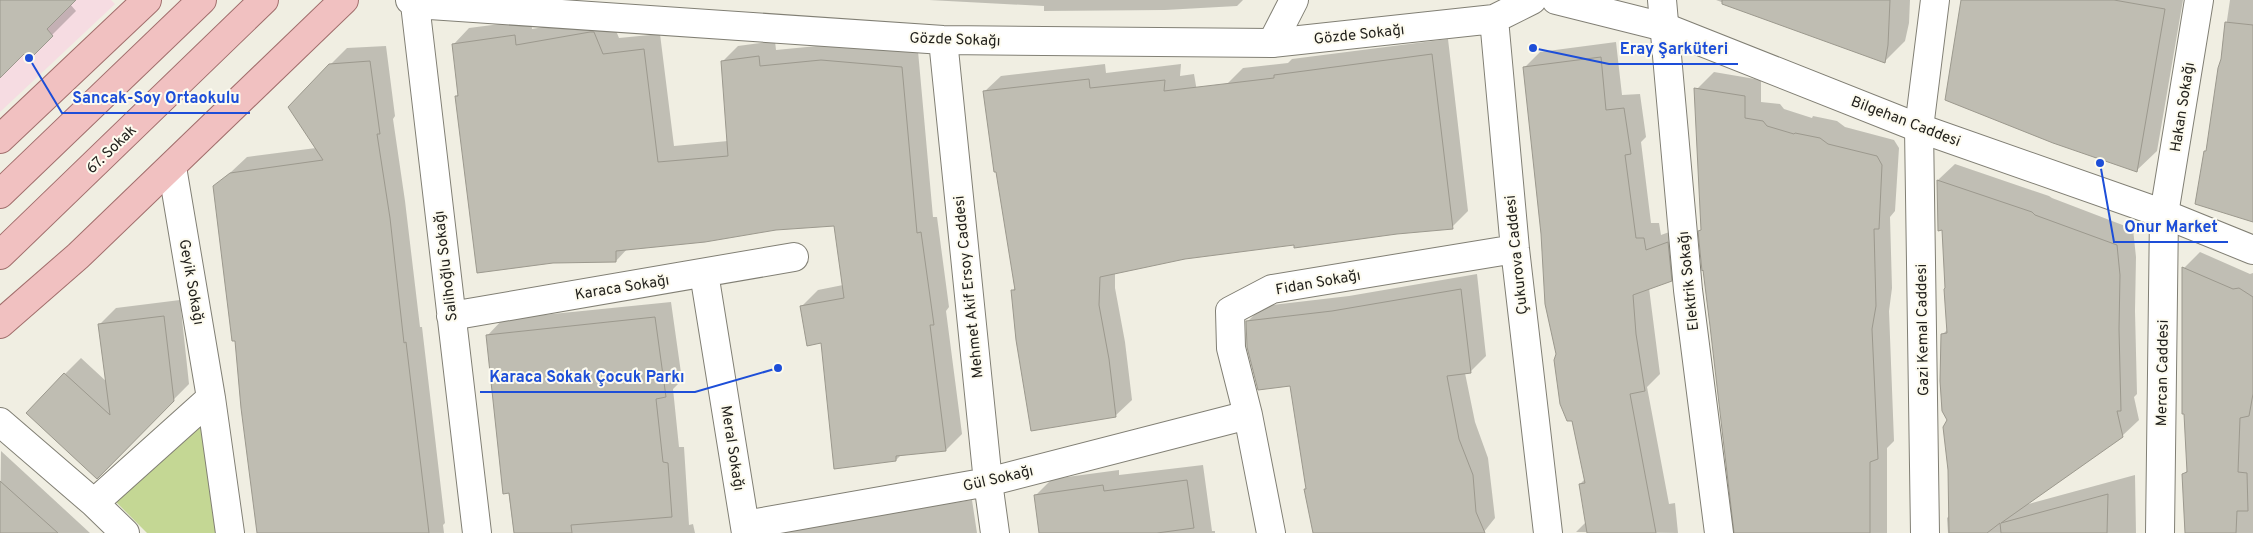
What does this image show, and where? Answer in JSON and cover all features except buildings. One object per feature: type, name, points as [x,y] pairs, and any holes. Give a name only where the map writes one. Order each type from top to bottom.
[{"type":"main road","points":[[0,139],[147,0]]},
{"type":"main road","points":[[0,194],[202,0]]},
{"type":"main road","name":"67. Sokak","points":[[0,255],[264,0]]},
{"type":"main road","points":[[0,324],[78,256],[344,0]]},
{"type":"street","points":[[1272,42],[1294,0]]},
{"type":"street","points":[[1494,19],[1532,0]]},
{"type":"street","name":"Bilgehan Caddesi","points":[[1556,0],[1664,27],[1919,128],[2164,214],[2253,250]]},
{"type":"street","name":"Elektrik Sokağı","points":[[1662,0],[1688,290],[1718,533]]},
{"type":"street","name":"Gazi Kemal Caddesi","points":[[1925,533],[1919,128],[1935,0]]},
{"type":"street","name":"Hakan Sokağı","points":[[2164,214],[2199,0]]},
{"type":"street","name":"Gözde Sokağı","points":[[413,2],[944,40],[1272,42],[1494,19]]},
{"type":"street","name":"Salihoğlu Sokağı","points":[[413,2],[478,533]]},
{"type":"street","name":"Çukurova Caddesi","points":[[1494,19],[1515,249],[1548,533]]},
{"type":"street","name":"Mehmet Akif Ersoy Caddesi","points":[[944,40],[988,482],[995,533]]},
{"type":"street","name":"Geyik Sokağı","points":[[172,167],[211,398],[230,533]]},
{"type":"street","name":"Mercan Caddesi","points":[[2160,533],[2164,214]]},
{"type":"street","name":"Fidan Sokağı","points":[[1248,415],[1231,348],[1230,311],[1272,289],[1515,249]]},
{"type":"street","name":"Karaca Sokağı","points":[[451,316],[794,257]]},
{"type":"street","name":"Meral Sokağı","points":[[704,273],[746,529]]},
{"type":"street","points":[[94,504],[211,398]]},
{"type":"street","points":[[1248,415],[1271,533]]},
{"type":"street","name":"Gül Sokağı","points":[[746,529],[988,482],[1248,415]]},
{"type":"street","points":[[0,422],[125,533]]},
{"type":"shaded area","points":[[0,0],[111,0],[115,4],[0,112]]},
{"type":"green space","points":[[202,424],[216,533],[147,533],[115,501]]},
{"type":"place","name":"Eray Şarküteri","points":[[1533,48]]},
{"type":"place","name":"Sancak-Soy Ortaokulu","points":[[29,58]]},
{"type":"place","name":"Onur Market","points":[[2100,163]]},
{"type":"place","name":"Karaca Sokak Çocuk Parkı","points":[[778,368]]}]
